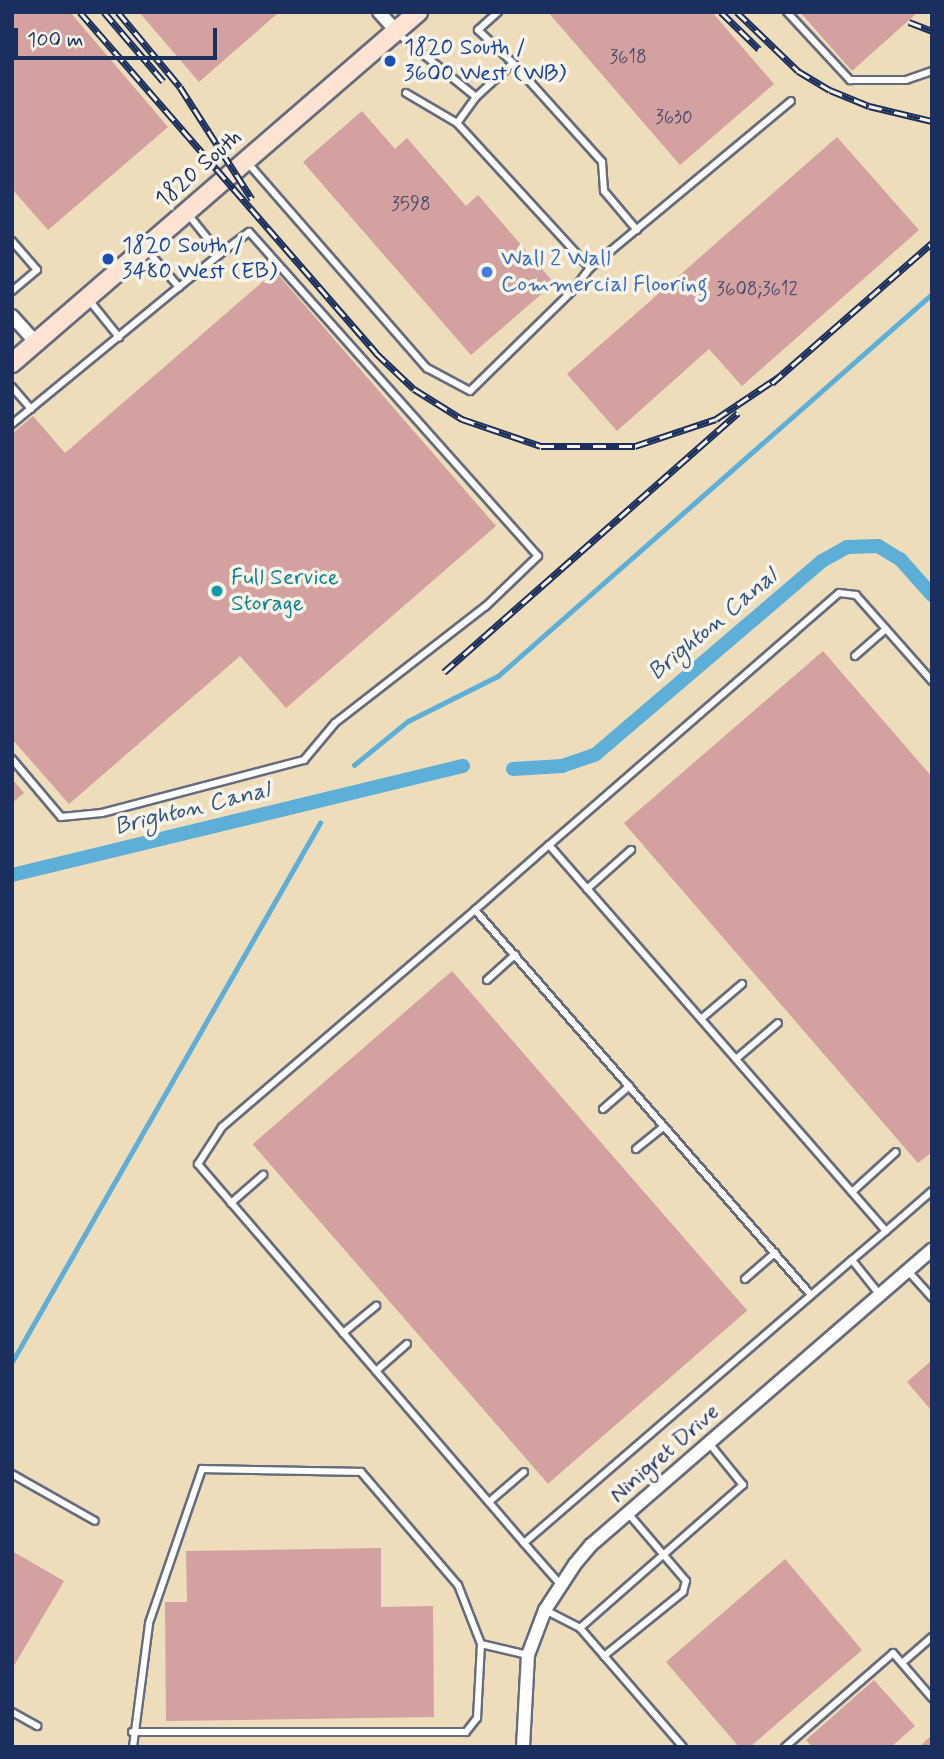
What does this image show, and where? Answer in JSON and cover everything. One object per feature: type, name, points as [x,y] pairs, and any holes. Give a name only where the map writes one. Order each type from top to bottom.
[{"type":"street","points":[[379,12],[396,31]]},
{"type":"street","name":"1820 South","points":[[12,363],[418,12]]},
{"type":"street","points":[[12,316],[36,343]]},
{"type":"street","name":"Ninigret Drive","points":[[523,1747],[528,1655],[545,1610],[560,1584],[591,1545],[932,1250]]},
{"type":"lane","points":[[498,12],[478,30],[513,63],[602,162],[604,191],[637,230]]},
{"type":"lane","points":[[787,12],[850,79],[906,80],[932,72]]},
{"type":"lane","points":[[396,31],[476,97]]},
{"type":"lane","points":[[457,123],[476,97],[513,63]]},
{"type":"lane","points":[[406,93],[457,123],[590,268]]},
{"type":"lane","points":[[246,161],[427,369],[470,391],[574,289],[590,268],[791,101]]},
{"type":"lane","points":[[187,212],[220,254]]},
{"type":"lane","points":[[12,424],[249,232],[538,556],[486,606],[335,723],[304,760],[102,813],[61,817],[12,759]]},
{"type":"lane","points":[[12,241],[37,270],[12,291]]},
{"type":"lane","points":[[145,248],[179,287]]},
{"type":"lane","points":[[87,299],[119,337]]},
{"type":"lane","points":[[12,387],[31,408]]},
{"type":"lane","points":[[560,1584],[198,1164],[222,1127],[839,593],[856,595],[932,681]]},
{"type":"lane","points":[[855,656],[886,629]]},
{"type":"lane","points":[[549,845],[886,1231]]},
{"type":"lane","points":[[587,889],[631,850]]},
{"type":"lane","points":[[475,910],[811,1295]]},
{"type":"lane","points":[[487,980],[514,955]]},
{"type":"lane","points":[[701,1019],[742,984]]},
{"type":"lane","points":[[736,1059],[778,1023]]},
{"type":"lane","points":[[603,1109],[629,1086]]},
{"type":"lane","points":[[635,1149],[663,1126]]},
{"type":"lane","points":[[852,1192],[896,1152]]},
{"type":"lane","points":[[232,1203],[263,1175]]},
{"type":"lane","points":[[524,1543],[932,1191]]},
{"type":"lane","points":[[745,1279],[775,1253]]},
{"type":"lane","points":[[852,1260],[880,1295]]},
{"type":"lane","points":[[908,1271],[932,1298]]},
{"type":"lane","points":[[343,1333],[376,1306]]},
{"type":"lane","points":[[376,1371],[407,1344]]},
{"type":"lane","points":[[580,1628],[743,1485],[709,1443]]},
{"type":"lane","points":[[132,1731],[466,1732],[477,1718],[481,1644],[458,1585],[361,1472],[202,1469],[149,1623],[132,1731],[133,1747]]},
{"type":"lane","points":[[489,1502],[524,1472]]},
{"type":"lane","points":[[12,1474],[95,1521]]},
{"type":"lane","points":[[604,1656],[682,1592],[686,1581],[628,1513]]},
{"type":"lane","points":[[545,1610],[580,1628],[683,1747]]},
{"type":"lane","points":[[902,1663],[932,1637]]},
{"type":"lane","points":[[481,1644],[528,1655]]},
{"type":"lane","points":[[785,1747],[893,1653],[932,1698]]},
{"type":"lane","points":[[12,1712],[37,1726]]},
{"type":"building","points":[[12,12],[70,12],[168,127],[48,230],[12,189]]},
{"type":"building","points":[[139,12],[279,12],[199,82]]},
{"type":"building","points":[[548,12],[712,12],[774,84],[680,165]]},
{"type":"building","points":[[800,12],[918,12],[852,71]]},
{"type":"building","points":[[362,111],[395,149],[407,138],[466,206],[478,195],[554,283],[471,355],[303,162]]},
{"type":"building","points":[[837,137],[919,230],[742,386],[709,349],[617,431],[567,374]]},
{"type":"building","name":"Full Service Storage","points":[[275,271],[496,526],[286,708],[240,656],[69,804],[12,739],[12,434],[33,416],[65,453]]},
{"type":"building","points":[[823,651],[932,777],[932,1152],[918,1163],[624,823]]},
{"type":"building","points":[[12,779],[24,793],[12,803]]},
{"type":"building","points":[[452,971],[747,1311],[548,1484],[253,1144]]},
{"type":"building","points":[[932,1360],[932,1411],[907,1382]]},
{"type":"building","points":[[381,1548],[381,1607],[433,1606],[434,1717],[166,1721],[165,1602],[187,1602],[186,1551]]},
{"type":"building","points":[[12,1551],[64,1581],[12,1669]]},
{"type":"building","points":[[785,1559],[862,1650],[750,1747],[739,1747],[666,1662]]},
{"type":"building","points":[[874,1680],[915,1726],[891,1747],[812,1747],[806,1740]]},
{"type":"building","points":[[932,1735],[932,1747],[919,1747]]},
{"type":"waterway","points":[[354,765],[408,721],[498,676],[932,294]]},
{"type":"waterway","name":"Brighton Canal","points":[[513,769],[562,766],[596,754],[822,561],[847,547],[878,546],[900,559],[932,595]]},
{"type":"waterway","name":"Brighton Canal","points":[[12,875],[463,766]]},
{"type":"waterway","points":[[12,1362],[320,823]]},
{"type":"railway","points":[[80,12],[376,353],[414,389],[462,419],[541,446],[635,446],[716,419],[780,376]]},
{"type":"railway","points":[[104,12],[163,81]]},
{"type":"railway","points":[[118,12],[180,87],[252,199]]},
{"type":"railway","points":[[721,12],[759,49]]},
{"type":"railway","points":[[737,12],[798,71],[830,90],[869,106],[932,121]]},
{"type":"railway","points":[[909,22],[932,31]]},
{"type":"railway","points":[[772,383],[932,243]]},
{"type":"railway","points":[[444,672],[738,413]]},
{"type":"place","name":"1820 South / 3600 West (WB)","points":[[390,61]]},
{"type":"place","name":"1820 South / 3480 West (EB)","points":[[108,259]]},
{"type":"place","name":"Wall 2 Wall Commercial Flooring","points":[[487,272]]},
{"type":"place","name":"Full Service Storage","points":[[217,591]]}]
